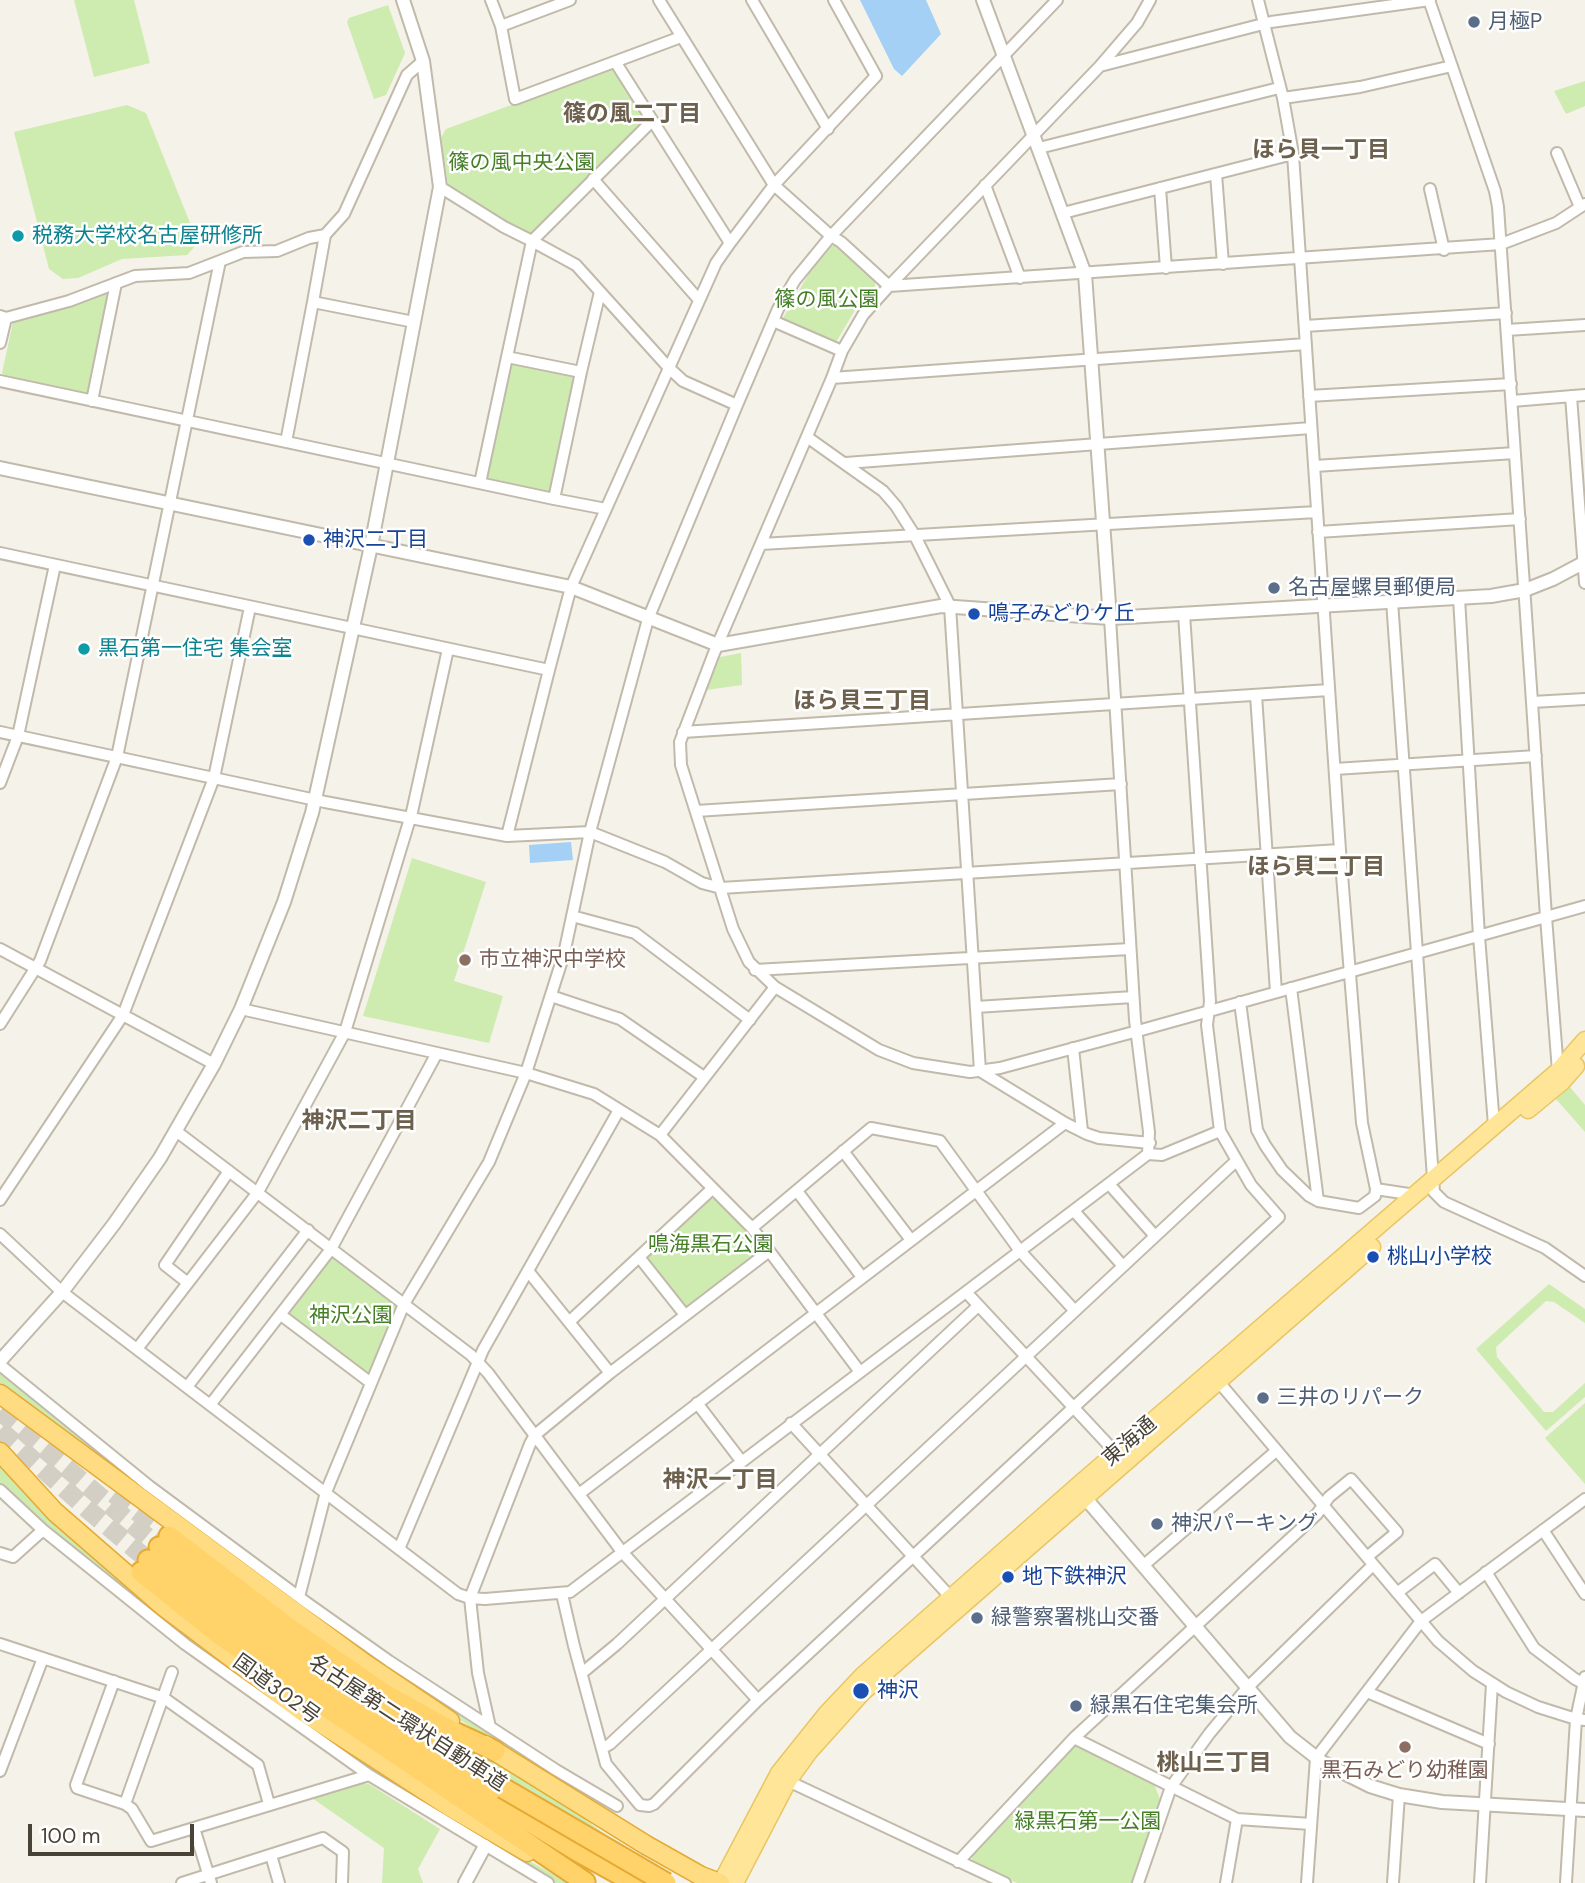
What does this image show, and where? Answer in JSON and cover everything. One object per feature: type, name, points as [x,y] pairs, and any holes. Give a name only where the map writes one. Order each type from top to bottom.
[{"type":"highway","points":[[0,1394],[364,1663],[582,1807],[690,1870],[721,1883]]},
{"type":"highway","name":"国道302号","points":[[0,1452],[55,1511],[163,1606],[302,1711],[450,1807],[515,1846],[586,1882]]},
{"type":"highway","points":[[154,1554],[289,1628],[385,1694],[495,1751]]},
{"type":"highway","points":[[154,1554],[222,1636],[586,1882]]},
{"type":"highway","name":"名古屋第二環状自動車道","points":[[154,1554],[412,1730],[499,1795],[635,1883]]},
{"type":"highway","name":"名古屋第二環状自動車道","points":[[499,1795],[666,1883]]},
{"type":"highway","points":[[582,1807],[625,1843],[643,1883]]},
{"type":"main road","name":"東海通","points":[[1081,1493],[1116,1453],[1416,1195],[1434,1186],[1494,1125],[1558,1071],[1585,1040]]},
{"type":"main road","name":"東海通","points":[[735,1883],[788,1781],[809,1752],[863,1692],[956,1603],[1081,1493],[1219,1381],[1434,1186],[1562,1082],[1585,1056]]},
{"type":"main road","name":"東海通","points":[[721,1883],[779,1773],[810,1733],[863,1675],[956,1603]]},
{"type":"street","points":[[402,0],[423,61],[440,187],[371,546],[315,800],[284,902],[241,1009],[214,1065],[176,1131],[114,1224],[62,1292],[0,1363],[149,1486],[299,1597],[389,1661],[556,1770],[617,1806]]},
{"type":"street","points":[[491,0],[501,26],[515,99],[681,37]]},
{"type":"street","points":[[501,26],[569,0]]},
{"type":"street","points":[[659,0],[774,185],[889,286],[1501,244],[1538,232],[1583,205],[1557,153]]},
{"type":"street","points":[[752,0],[828,129]]},
{"type":"street","points":[[508,836],[571,586],[716,263],[774,185],[876,76],[834,0]]},
{"type":"street","points":[[983,0],[1085,274],[1105,525],[1133,997],[1149,1148]]},
{"type":"street","points":[[299,1597],[326,1492],[404,1304],[489,1162],[526,1073],[551,996],[590,832],[648,619],[773,321],[795,280],[831,236],[1057,0]]},
{"type":"street","points":[[1150,0],[1136,23],[1100,66],[889,286],[863,316],[842,351],[683,732],[681,765],[743,953],[755,970],[775,987],[879,1050],[912,1063],[970,1072],[1000,1068],[1585,906]]},
{"type":"street","points":[[1240,1002],[1257,1130],[1282,1170],[1298,1187],[1318,1201],[1359,1208],[1375,1196],[1376,1189],[1362,1123],[1340,850],[1293,154],[1258,0]]},
{"type":"street","points":[[1100,66],[1264,24],[1429,0],[1495,191],[1506,313],[1558,1071]]},
{"type":"street","points":[[286,442],[325,235],[344,214],[407,75],[423,61]]},
{"type":"street","points":[[616,63],[730,243]]},
{"type":"street","points":[[1039,148],[1281,93],[1360,87],[1452,66]]},
{"type":"street","points":[[481,483],[532,241],[652,121]]},
{"type":"street","points":[[1063,213],[1293,154]]},
{"type":"street","points":[[1216,174],[1223,264]]},
{"type":"street","points":[[593,179],[699,300]]},
{"type":"street","points":[[985,185],[1020,278]]},
{"type":"street","points":[[440,187],[504,227],[576,265],[683,381],[737,405]]},
{"type":"street","points":[[1160,188],[1166,268]]},
{"type":"street","points":[[1430,189],[1444,250]]},
{"type":"street","points":[[0,343],[3,317],[49,308],[135,276],[189,273],[243,252],[277,251],[325,235]]},
{"type":"street","points":[[0,1024],[36,969],[117,757],[220,261]]},
{"type":"street","points":[[92,401],[116,283]]},
{"type":"street","points":[[554,499],[600,292]]},
{"type":"street","points":[[313,302],[414,322]]},
{"type":"street","points":[[1305,326],[1506,313]]},
{"type":"street","points":[[773,321],[842,351]]},
{"type":"street","points":[[1507,330],[1585,325]]},
{"type":"street","points":[[832,378],[1306,344]]},
{"type":"street","points":[[507,357],[581,372]]},
{"type":"street","points":[[0,381],[606,509]]},
{"type":"street","points":[[1309,396],[1511,383]]},
{"type":"street","points":[[1512,401],[1585,395]]},
{"type":"street","points":[[1571,396],[1585,583]]},
{"type":"street","points":[[846,463],[1311,428]]},
{"type":"street","points":[[807,437],[883,491],[915,536],[950,606],[980,1071]]},
{"type":"street","points":[[1315,466],[1515,453]]},
{"type":"street","points":[[0,468],[571,586],[718,645],[950,606],[1110,618],[1459,598],[1525,590],[1584,563]]},
{"type":"street","points":[[761,544],[1317,512]]},
{"type":"street","points":[[1318,532],[1520,519]]},
{"type":"street","points":[[0,554],[549,670]]},
{"type":"street","points":[[0,783],[18,736],[55,565]]},
{"type":"street","points":[[1459,598],[1479,936],[1494,1125]]},
{"type":"street","points":[[1392,601],[1434,1186],[1444,1202],[1545,1248],[1585,1276]]},
{"type":"street","points":[[0,1199],[123,1015],[214,778],[250,607]]},
{"type":"street","points":[[562,1594],[606,1764],[640,1805],[654,1804],[758,1700],[1279,1217],[1251,1185],[1220,1131],[1207,1025],[1210,1001],[1184,614]]},
{"type":"street","points":[[137,1349],[258,1192],[345,1032],[411,818],[448,649]]},
{"type":"street","points":[[683,732],[1329,690]]},
{"type":"street","points":[[1256,695],[1276,992]]},
{"type":"street","points":[[1532,702],[1585,699]]},
{"type":"street","points":[[0,732],[315,800],[508,836],[590,832],[665,862],[702,883],[721,888],[1340,850]]},
{"type":"street","points":[[1335,769],[1536,756]]},
{"type":"street","points":[[696,811],[1121,784]]},
{"type":"street","points":[[572,916],[635,933],[750,1020]]},
{"type":"street","points":[[0,949],[214,1065]]},
{"type":"street","points":[[755,970],[1130,949]]},
{"type":"street","points":[[660,1135],[775,987]]},
{"type":"street","points":[[1291,988],[1318,1201]]},
{"type":"street","points":[[551,996],[620,1019],[704,1077]]},
{"type":"street","points":[[976,1007],[1133,997]]},
{"type":"street","points":[[241,1009],[526,1073],[594,1094],[660,1135],[752,1228],[860,1372]]},
{"type":"street","points":[[1073,1048],[1082,1131]]},
{"type":"street","points":[[210,1405],[331,1249],[437,1053]]},
{"type":"street","points":[[980,1071],[1065,1124],[1099,1138],[1149,1148],[1162,1155],[1220,1131]]},
{"type":"street","points":[[399,1549],[483,1350],[620,1110]]},
{"type":"street","points":[[579,1494],[1065,1124]]},
{"type":"street","points":[[752,1228],[871,1128],[940,1141],[1020,1251],[1075,1311]]},
{"type":"street","points":[[176,1131],[309,1230],[478,1362],[623,1553],[758,1700]]},
{"type":"street","points":[[0,1234],[62,1292],[458,1594],[470,1598],[562,1594],[570,1592],[623,1553],[1109,1184],[1149,1148]]},
{"type":"street","points":[[843,1151],[911,1240]]},
{"type":"street","points":[[603,1748],[1236,1161]]},
{"type":"street","points":[[188,1283],[165,1265],[229,1171]]},
{"type":"street","points":[[1109,1184],[1155,1236]]},
{"type":"street","points":[[570,1321],[712,1189]]},
{"type":"street","points":[[1376,1189],[1416,1195]]},
{"type":"street","points":[[797,1191],[862,1277]]},
{"type":"street","points":[[1074,1210],[1123,1266]]},
{"type":"street","points":[[187,1387],[309,1230]]},
{"type":"street","points":[[490,1727],[478,1672],[470,1598],[535,1436],[610,1373],[768,1252]]},
{"type":"street","points":[[639,1257],[685,1315]]},
{"type":"street","points":[[528,1271],[610,1373]]},
{"type":"street","points":[[966,1292],[1116,1453]]},
{"type":"street","points":[[582,1673],[978,1306]]},
{"type":"street","points":[[281,1315],[371,1383]]},
{"type":"street","points":[[1219,1381],[1421,1621],[1455,1656],[1492,1684],[1538,1707],[1581,1719]]},
{"type":"street","points":[[697,1402],[742,1462]]},
{"type":"street","points":[[791,1423],[956,1603]]},
{"type":"street","points":[[1144,1565],[1276,1451]]},
{"type":"street","points":[[958,1862],[1074,1738],[1351,1479],[1397,1532],[1247,1688],[1209,1734],[1171,1787],[1138,1883]]},
{"type":"street","points":[[0,1490],[43,1530],[185,1644],[369,1775],[548,1883]]},
{"type":"street","points":[[1081,1493],[1290,1737],[1315,1758],[1357,1781],[1399,1795],[1442,1802],[1585,1810]]},
{"type":"street","points":[[1307,1883],[1315,1758],[1421,1621],[1585,1499]]},
{"type":"street","points":[[0,1553],[13,1557],[43,1530]]},
{"type":"street","points":[[1543,1530],[1585,1594]]},
{"type":"street","points":[[1397,1593],[1435,1564],[1458,1593]]},
{"type":"street","points":[[1486,1572],[1534,1648],[1574,1679],[1584,1680],[1566,1883]]},
{"type":"street","points":[[0,1644],[164,1698],[258,1765],[269,1804]]},
{"type":"street","points":[[0,1771],[43,1658]]},
{"type":"street","points":[[125,1804],[172,1672]]},
{"type":"street","points":[[114,1681],[76,1784],[77,1788],[125,1804],[132,1809],[151,1841],[369,1775]]},
{"type":"street","points":[[1480,1883],[1492,1684]]},
{"type":"street","points":[[1367,1692],[1489,1744]]},
{"type":"street","points":[[1074,1738],[1237,1819],[1311,1824]]},
{"type":"street","points":[[556,1770],[562,1794]]},
{"type":"street","points":[[788,1781],[1005,1883]]},
{"type":"street","points":[[1393,1883],[1399,1795]]},
{"type":"street","points":[[1226,1883],[1237,1819]]},
{"type":"street","points":[[194,1828],[209,1878]]},
{"type":"street","points":[[182,1883],[209,1878],[323,1838],[343,1852],[342,1883]]},
{"type":"street","points":[[466,1883],[485,1846]]},
{"type":"street","points":[[271,1855],[279,1883]]},
{"type":"green space","points":[[74,0],[134,0],[150,63],[94,77]]},
{"type":"green space","points":[[388,5],[405,53],[386,95],[374,99],[347,22],[349,18]]},
{"type":"green space","name":"篠の風中央公園","points":[[609,69],[617,71],[645,117],[643,123],[534,234],[527,234],[448,184],[441,138],[446,129]]},
{"type":"green space","points":[[1585,81],[1585,106],[1566,114],[1554,91]]},
{"type":"green space","points":[[127,105],[146,113],[198,243],[187,255],[122,259],[78,278],[63,279],[49,269],[14,132]]},
{"type":"green space","name":"篠の風公園","points":[[832,246],[837,246],[875,281],[875,288],[855,310],[835,344],[785,323],[783,318],[810,272]]},
{"type":"green space","points":[[102,292],[110,297],[89,392],[84,395],[5,377],[2,373],[13,322],[71,306]]},
{"type":"green space","points":[[514,361],[573,374],[576,380],[553,489],[548,492],[490,480],[487,476],[510,365]]},
{"type":"green space","points":[[741,653],[742,685],[706,690],[720,657]]},
{"type":"green space","points":[[412,858],[486,882],[454,981],[503,996],[489,1043],[363,1016]]},
{"type":"green space","points":[[1570,1087],[1585,1105],[1585,1132],[1556,1099]]},
{"type":"green space","name":"鳴海黒石公園","points":[[709,1198],[716,1199],[761,1248],[759,1254],[688,1307],[683,1307],[647,1261],[648,1256]]},
{"type":"green space","name":"神沢公園","points":[[336,1258],[396,1303],[397,1311],[373,1370],[364,1373],[290,1317],[290,1310],[329,1259]]},
{"type":"green space","points":[[1549,1284],[1585,1309],[1585,1323],[1554,1302],[1546,1301],[1496,1347],[1497,1357],[1544,1412],[1553,1412],[1585,1383],[1585,1397],[1546,1431],[1476,1349]]},
{"type":"green space","points":[[0,1369],[68,1425],[552,1773],[557,1780],[555,1782],[399,1680],[2,1386]]},
{"type":"green space","points":[[1585,1403],[1585,1484],[1545,1438]]},
{"type":"green space","points":[[0,1465],[445,1814],[569,1883],[554,1883],[486,1844],[291,1717],[103,1576],[0,1485]]},
{"type":"green space","points":[[411,1713],[558,1799],[623,1848],[573,1821],[473,1759],[408,1716]]},
{"type":"green space","name":"緑黒石第一公園","points":[[1074,1746],[1154,1784],[1160,1799],[1132,1883],[1017,1883],[973,1864],[971,1854]]},
{"type":"green space","points":[[360,1783],[369,1784],[440,1829],[418,1869],[423,1883],[382,1883],[384,1848],[312,1798]]},
{"type":"water","points":[[860,0],[926,0],[941,34],[902,76],[894,69]]},
{"type":"water","points":[[571,842],[573,860],[530,863],[529,845]]},
{"type":"tunnel","points":[[0,1411],[159,1547]]},
{"type":"tunnel","points":[[0,1430],[148,1560]]},
{"type":"tunnel","points":[[114,1494],[169,1536]]},
{"type":"place","name":"月極P","points":[[1474,22]]},
{"type":"place","name":"税務大学校名古屋研修所","points":[[18,236]]},
{"type":"place","name":"神沢二丁目","points":[[309,540]]},
{"type":"place","name":"名古屋螺貝郵便局","points":[[1274,588]]},
{"type":"place","name":"鳴子みどりケ丘","points":[[974,614]]},
{"type":"place","name":"黒石第一住宅 集会室","points":[[84,649]]},
{"type":"place","name":"市立神沢中学校","points":[[465,960]]},
{"type":"place","name":"桃山小学校","points":[[1373,1257]]},
{"type":"place","name":"三井のリパーク","points":[[1263,1398]]},
{"type":"place","name":"神沢パーキング","points":[[1157,1524]]},
{"type":"place","name":"地下鉄神沢","points":[[1008,1577]]},
{"type":"place","name":"緑警察署桃山交番","points":[[977,1618]]},
{"type":"place","name":"神沢","points":[[861,1691]]},
{"type":"place","name":"緑黒石住宅集会所","points":[[1076,1706]]},
{"type":"place","name":"黒石みどり幼稚園","points":[[1405,1747]]},
{"type":"district","name":"篠の風二丁目","points":[[632,115]]},
{"type":"district","name":"ほら貝一丁目","points":[[1321,151]]},
{"type":"district","name":"ほら貝三丁目","points":[[862,702]]},
{"type":"district","name":"ほら貝二丁目","points":[[1316,868]]},
{"type":"district","name":"神沢二丁目","points":[[359,1122]]},
{"type":"district","name":"神沢一丁目","points":[[720,1481]]},
{"type":"district","name":"桃山三丁目","points":[[1214,1764]]}]
